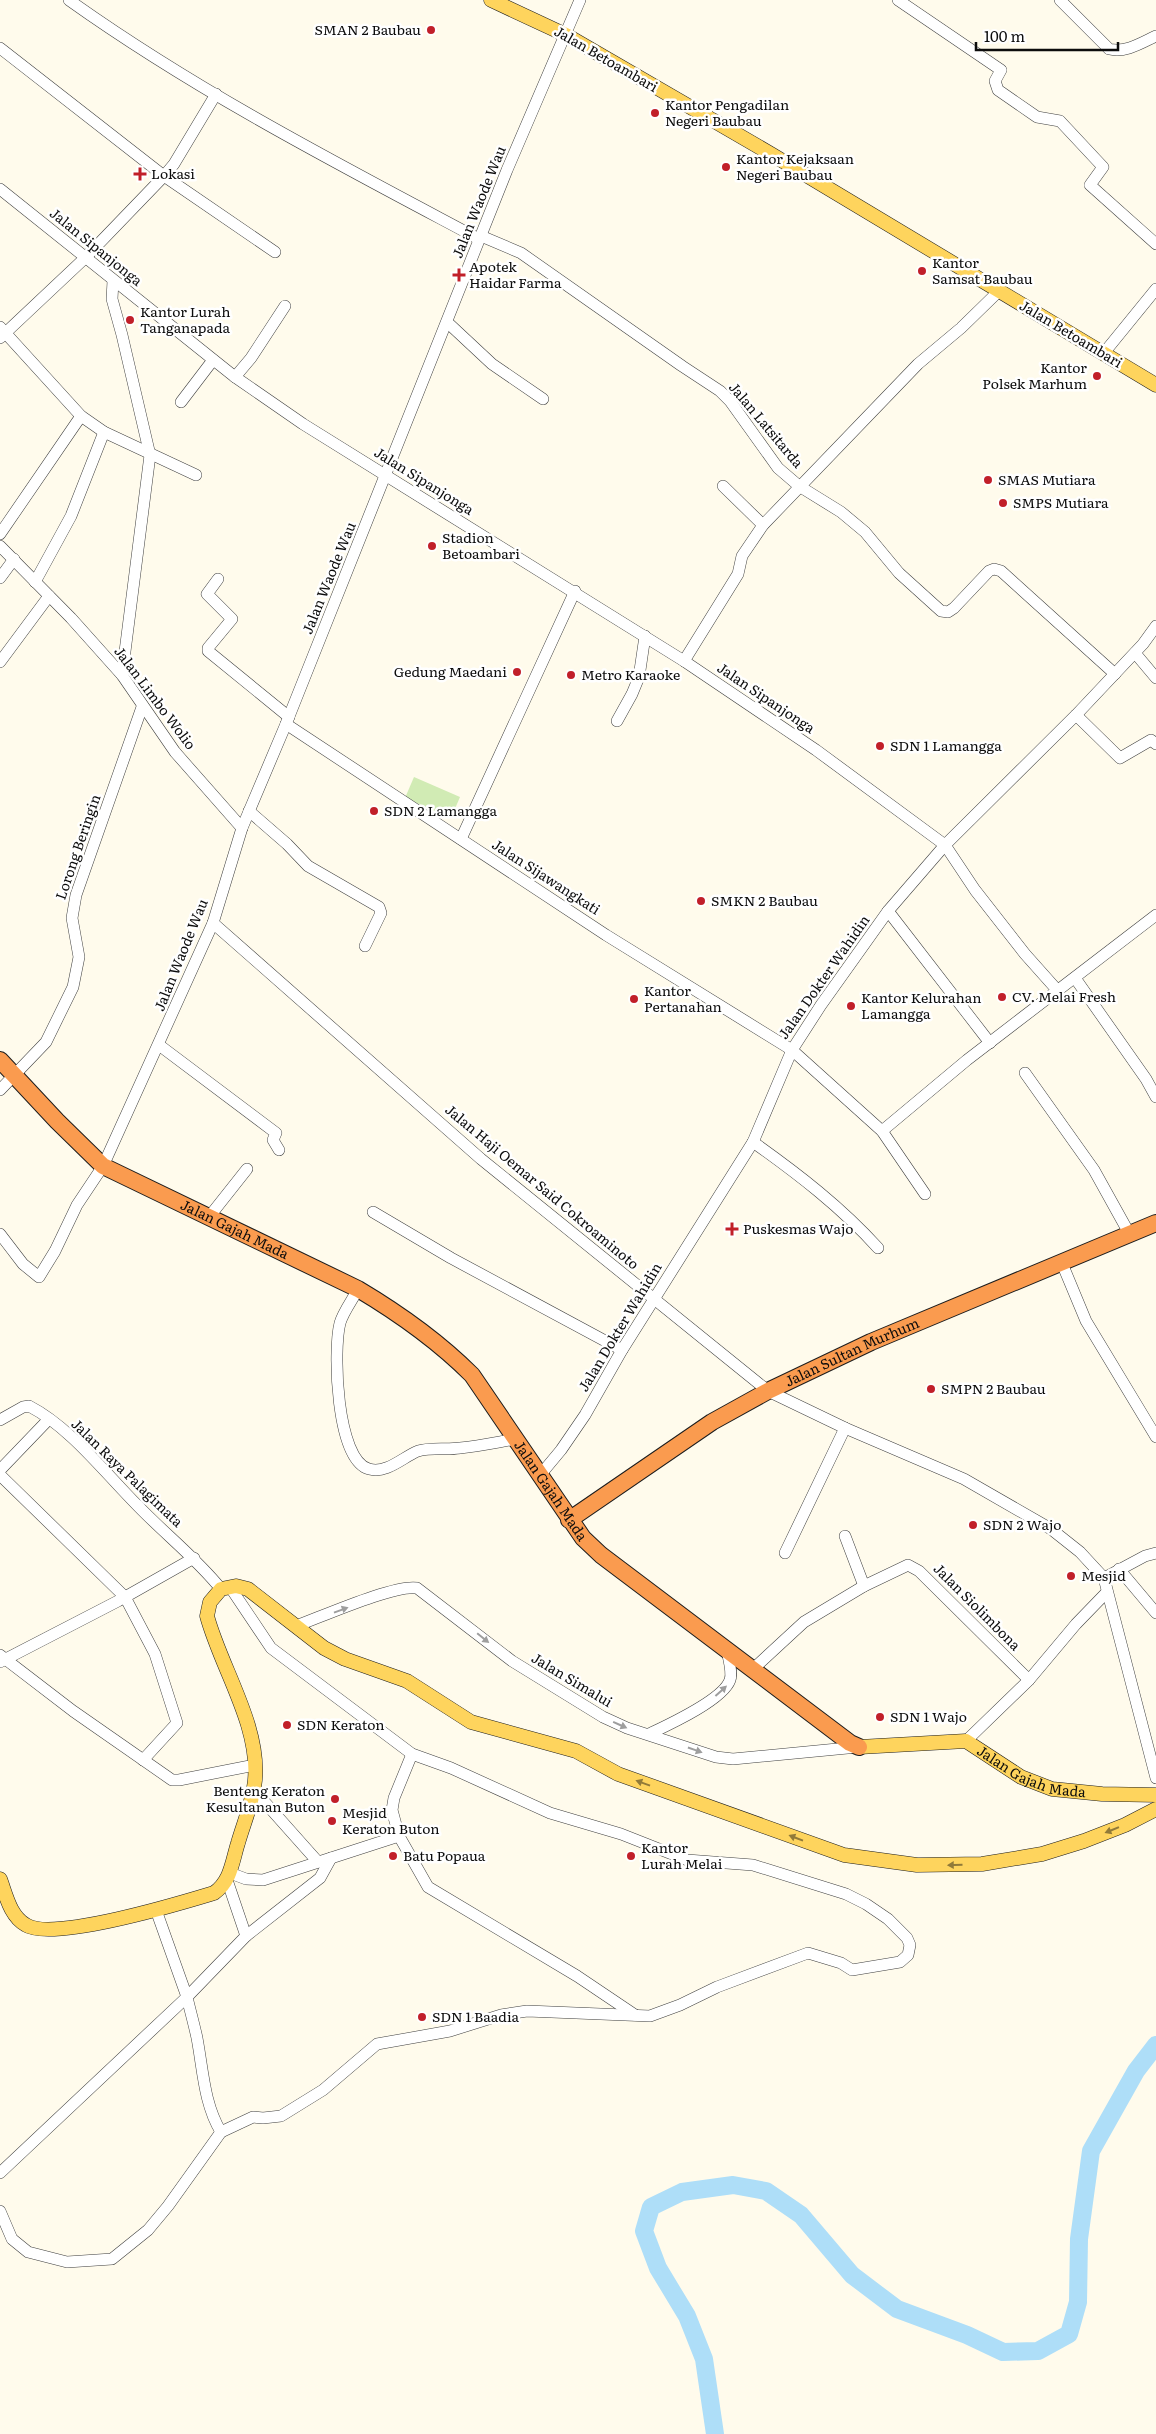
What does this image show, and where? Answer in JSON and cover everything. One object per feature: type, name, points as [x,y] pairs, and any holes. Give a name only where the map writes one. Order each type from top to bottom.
[{"type":"highway","name":"Jalan Gajah Mada","points":[[0,1060],[13,1076],[103,1166],[358,1289],[391,1308],[454,1357],[472,1375],[583,1538],[601,1554],[752,1670],[850,1743],[859,1747]]},
{"type":"highway","name":"Jalan Sultan Murhum","points":[[569,1520],[712,1422],[768,1391],[871,1342],[1061,1261],[1156,1223]]},
{"type":"main road","name":"Jalan Betoambari","points":[[491,0],[567,31]]},
{"type":"main road","name":"Jalan Betoambari","points":[[511,0],[1156,376]]},
{"type":"main road","name":"Jalan Betoambari","points":[[886,219],[999,291],[1156,385]]},
{"type":"main road","points":[[0,1880],[14,1913],[28,1926],[43,1930],[120,1919],[156,1910],[214,1893],[229,1877],[253,1789],[255,1765],[244,1714],[207,1616],[210,1602],[225,1588],[240,1586],[248,1589],[324,1648],[345,1659],[407,1681],[472,1722],[576,1751],[618,1774],[844,1855],[917,1865],[982,1864],[1042,1854],[1059,1849],[1125,1825],[1156,1809]]},
{"type":"main road","name":"Jalan Gajah Mada","points":[[859,1747],[966,1741],[1021,1777],[1052,1789],[1102,1794],[1156,1795]]},
{"type":"street","name":"Jalan Latsitarda","points":[[69,0],[216,94],[347,170],[480,237],[521,254],[720,391],[730,401],[778,468],[799,486],[841,512],[865,532],[899,573],[941,611],[948,612],[954,608],[990,571],[994,569],[1001,571],[1076,641],[1115,674]]},
{"type":"street","name":"Jalan Waode Wau","points":[[0,1234],[23,1264],[39,1277],[77,1205],[103,1166],[160,1045],[213,923],[242,828],[386,476],[480,237],[580,0]]},
{"type":"street","points":[[898,0],[1001,70],[995,81],[998,90],[1038,117],[1060,121],[1103,167],[1090,185],[1156,244]]},
{"type":"street","points":[[1060,0],[1109,49],[1118,51],[1130,48],[1156,36]]},
{"type":"street","points":[[0,48],[164,176],[275,252]]},
{"type":"street","points":[[196,475],[104,432],[81,416],[2,332],[85,258],[164,176],[174,164],[216,94]]},
{"type":"street","name":"Jalan Sipanjonga","points":[[0,189],[235,377],[303,424],[575,591],[684,661],[816,750],[945,845],[975,890],[1025,954],[1058,991]]},
{"type":"street","points":[[113,281],[112,299],[150,455],[122,676]]},
{"type":"street","points":[[1108,348],[1156,290]]},
{"type":"street","points":[[684,661],[738,574],[742,556],[763,525],[918,364],[961,328],[999,291]]},
{"type":"street","points":[[235,377],[251,358],[285,306]]},
{"type":"street","points":[[446,322],[492,364],[543,399]]},
{"type":"street","points":[[181,402],[213,360]]},
{"type":"street","points":[[0,534],[81,416]]},
{"type":"street","points":[[35,582],[71,516],[104,432]]},
{"type":"street","points":[[723,486],[763,525]]},
{"type":"street","name":"Jalan Limbo Wolio","points":[[0,546],[50,596],[122,676],[142,708],[175,752],[242,828]]},
{"type":"street","points":[[0,578],[14,559]]},
{"type":"street","name":"Jalan Sijawangkati","points":[[218,579],[207,594],[232,620],[208,648],[208,651],[287,720],[606,935],[792,1050],[882,1131],[925,1194]]},
{"type":"street","points":[[461,839],[575,591]]},
{"type":"street","points":[[0,662],[50,596]]},
{"type":"street","name":"Jalan Dokter Wahidin","points":[[541,1474],[562,1450],[585,1415],[622,1350],[753,1142],[792,1050],[821,1004],[888,911],[945,845],[1076,715],[1135,653],[1156,626]]},
{"type":"street","points":[[617,721],[639,677],[645,636]]},
{"type":"street","points":[[1135,653],[1156,678]]},
{"type":"street","name":"Lorong Beringin","points":[[0,1090],[39,1051],[54,1027],[77,975],[79,957],[72,918],[75,902],[142,708]]},
{"type":"street","points":[[1076,715],[1120,758],[1151,740],[1156,744]]},
{"type":"street","points":[[249,811],[287,844],[308,866],[379,907],[381,913],[365,946]]},
{"type":"street","points":[[888,911],[990,1043]]},
{"type":"street","points":[[882,1131],[990,1043],[1156,915]]},
{"type":"street","name":"Jalan Haji Oemar Said Cokroaminoto","points":[[213,923],[481,1158],[768,1391],[845,1428],[964,1479],[1051,1529],[1080,1552],[1104,1578]]},
{"type":"street","points":[[1075,978],[1146,1079],[1156,1097]]},
{"type":"street","points":[[160,1045],[276,1133],[273,1140],[279,1150]]},
{"type":"street","points":[[1025,1073],[1094,1170],[1129,1233]]},
{"type":"street","points":[[753,1142],[794,1170],[853,1219],[878,1248]]},
{"type":"street","points":[[209,1217],[248,1169]]},
{"type":"street","points":[[373,1212],[451,1258],[622,1350]]},
{"type":"street","points":[[1061,1261],[1086,1321],[1154,1429]]},
{"type":"street","points":[[358,1289],[340,1322],[336,1381],[344,1433],[359,1463],[367,1469],[375,1470],[386,1468],[420,1450],[459,1449],[516,1439]]},
{"type":"street","name":"Jalan Raya Palagimata","points":[[0,1420],[28,1406],[74,1440],[139,1508],[225,1588],[271,1648],[412,1754],[451,1768],[550,1813],[621,1834],[687,1860],[753,1865],[846,1894],[866,1904],[888,1919],[907,1938],[910,1945],[908,1955],[900,1962],[852,1970],[818,1955],[802,1955],[717,1987],[680,2005],[650,2016],[636,2016]]},
{"type":"street","points":[[0,1470],[48,1420]]},
{"type":"street","points":[[785,1553],[845,1428]]},
{"type":"street","points":[[0,1476],[125,1597],[156,1654],[177,1719],[176,1725],[143,1760]]},
{"type":"street","points":[[845,1536],[864,1586]]},
{"type":"street","points":[[1156,1553],[1145,1556],[1104,1578],[1156,1778]]},
{"type":"street","points":[[194,1558],[125,1597],[1,1658],[73,1712],[172,1780],[255,1765]]},
{"type":"street","name":"Jalan Siolimbona","points":[[752,1670],[804,1622],[864,1586],[908,1565],[914,1567],[1029,1680]]},
{"type":"street","points":[[1119,1569],[1156,1613]]},
{"type":"street","name":"Jalan Simalui","points":[[296,1626],[393,1590],[410,1587],[418,1588],[512,1661],[602,1717],[627,1728],[716,1757],[733,1759],[859,1747]]},
{"type":"street","points":[[966,1741],[1029,1680],[1076,1624],[1107,1592]]},
{"type":"street","points":[[649,1734],[689,1714],[725,1688],[731,1677],[727,1649]]},
{"type":"street","points":[[412,1754],[394,1798],[392,1810],[398,1836],[428,1887],[577,1976],[636,2016]]},
{"type":"street","points":[[253,1789],[318,1862]]},
{"type":"street","points":[[246,1936],[229,1877],[246,1880],[264,1880],[398,1836]]},
{"type":"street","points":[[0,2173],[187,1997],[246,1936],[320,1878],[331,1858]]},
{"type":"street","points":[[156,1910],[187,1997],[213,2116],[221,2132]]},
{"type":"street","points":[[0,2211],[12,2239],[28,2252],[73,2262],[112,2258],[148,2230],[168,2206],[221,2132],[253,2117],[281,2116],[322,2090],[365,2052],[380,2043],[450,2030],[501,2015],[528,2011],[636,2016]]},
{"type":"green space","points":[[414,777],[460,797],[451,818],[405,798]]},
{"type":"waterway","points":[[715,2434],[704,2359],[687,2316],[658,2268],[644,2231],[651,2207],[682,2192],[733,2185],[766,2191],[801,2215],[852,2275],[897,2309],[967,2335],[1003,2352],[1038,2351],[1069,2334],[1078,2302],[1079,2239],[1091,2151],[1136,2071],[1156,2045]]},
{"type":"place","name":"SMAN 2 Baubau","points":[[431,30]]},
{"type":"place","name":"Kantor Pengadilan Negeri Baubau","points":[[655,113]]},
{"type":"place","name":"Kantor Kejaksaan Negeri Baubau","points":[[726,167]]},
{"type":"place","name":"Lokasi","points":[[140,174]]},
{"type":"place","name":"Kantor Samsat Baubau","points":[[922,271]]},
{"type":"place","name":"Apotek Haidar Farma","points":[[459,275]]},
{"type":"place","name":"Kantor Lurah Tanganapada","points":[[130,320]]},
{"type":"place","name":"Kantor Polsek Marhum","points":[[1097,376]]},
{"type":"place","name":"SMAS Mutiara","points":[[988,480]]},
{"type":"place","name":"SMPS Mutiara","points":[[1003,503]]},
{"type":"place","name":"Stadion Betoambari","points":[[432,546]]},
{"type":"place","name":"Gedung Maedani","points":[[517,672]]},
{"type":"place","name":"Metro Karaoke","points":[[571,675]]},
{"type":"place","name":"SDN 1 Lamangga","points":[[880,746]]},
{"type":"place","name":"SDN 2 Lamangga","points":[[374,811]]},
{"type":"place","name":"SMKN 2 Baubau","points":[[701,901]]},
{"type":"place","name":"CV. Melai Fresh","points":[[1002,997]]},
{"type":"place","name":"Kantor Pertanahan","points":[[634,999]]},
{"type":"place","name":"Kantor Kelurahan Lamangga","points":[[851,1006]]},
{"type":"place","name":"Puskesmas Wajo","points":[[732,1229]]},
{"type":"place","name":"SMPN 2 Baubau","points":[[931,1389]]},
{"type":"place","name":"SDN 2 Wajo","points":[[973,1525]]},
{"type":"place","name":"Mesjid","points":[[1071,1576]]},
{"type":"place","name":"SDN 1 Wajo","points":[[880,1717]]},
{"type":"place","name":"SDN Keraton","points":[[287,1725]]},
{"type":"place","name":"Benteng Keraton Kesultanan Buton","points":[[335,1799]]},
{"type":"place","name":"Mesjid Keraton Buton","points":[[332,1821]]},
{"type":"place","name":"Batu Popaua","points":[[393,1856]]},
{"type":"place","name":"Kantor Lurah Melai","points":[[631,1856]]},
{"type":"place","name":"SDN 1 Baadia","points":[[422,2017]]}]
